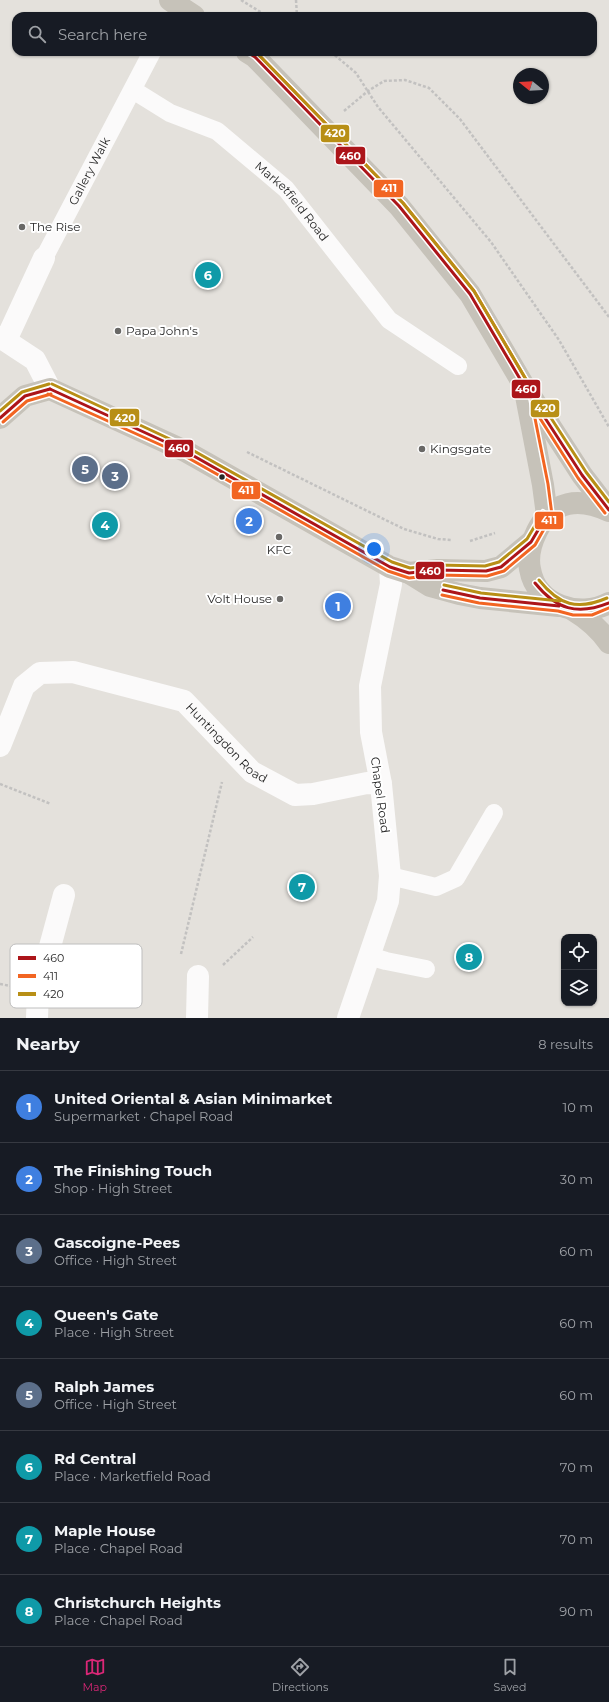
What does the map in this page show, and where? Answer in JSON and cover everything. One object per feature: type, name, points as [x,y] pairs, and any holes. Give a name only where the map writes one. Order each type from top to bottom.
[{"type":"main road","points":[[253,56],[399,206],[470,294],[523,384],[582,474],[609,510]]},
{"type":"main road","points":[[523,384],[544,485],[547,515]]},
{"type":"main road","points":[[0,418],[25,396],[50,389],[185,451],[430,586],[480,598],[566,608],[591,610],[609,604]]},
{"type":"main road","points":[[400,570],[486,572],[502,568],[531,542],[547,515],[564,504],[579,502],[609,510]]},
{"type":"main road","points":[[531,542],[530,569],[535,583],[544,595],[593,624],[601,631],[609,643]]},
{"type":"street","points":[[44,258],[3,338],[35,360],[50,389]]},
{"type":"street","name":"Chapel Road","points":[[348,1018],[388,901],[390,876],[381,784],[371,732],[370,686],[390,584],[400,570]]},
{"type":"street","name":"Huntingdon Road","points":[[0,746],[24,686],[40,673],[73,672],[184,701],[252,772],[295,794],[313,794],[367,783],[381,784]]},
{"type":"street","points":[[51,944],[64,895]]},
{"type":"street","points":[[198,976],[198,1018]]},
{"type":"street","points":[[37,1008],[37,1018]]},
{"type":"lane","points":[[133,90],[150,56]]},
{"type":"lane","name":"Gallery Walk","points":[[44,258],[133,90]]},
{"type":"lane","name":"Marketfield Road","points":[[133,90],[170,113],[217,132],[286,189],[389,320],[458,366]]},
{"type":"lane","points":[[390,876],[436,887],[456,878],[494,812]]},
{"type":"lane","points":[[369,956],[426,969]]},
{"type":"path","points":[[241,0],[260,12]]},
{"type":"path","points":[[296,0],[297,12]]},
{"type":"path","points":[[336,56],[356,73],[378,107],[490,242],[559,340],[609,427]]},
{"type":"path","points":[[324,129],[368,91],[384,81],[405,80],[429,88],[460,119],[609,317]]},
{"type":"path","points":[[242,449],[404,529],[438,539],[453,540]]},
{"type":"path","points":[[468,542],[494,534],[498,531]]},
{"type":"path","points":[[198,976],[180,958],[230,749]]},
{"type":"path","points":[[0,784],[50,804]]},
{"type":"path","points":[[221,967],[253,937]]},
{"type":"transit line","name":"460","points":[[253,56],[399,206],[470,294],[523,384],[582,475],[609,510]]},
{"type":"transit line","name":"411","points":[[48,394],[183,455],[388,571],[409,578],[438,575],[487,576],[504,571],[535,545],[552,515],[548,484],[528,383],[474,291],[403,203],[260,56]]},
{"type":"transit line","name":"420","points":[[260,56],[403,203],[474,291],[527,381],[586,472],[609,502]]},
{"type":"transit line","name":"420","points":[[0,411],[22,392],[49,384]]},
{"type":"transit line","name":"420","points":[[52,384],[187,447],[392,562],[410,568],[438,565],[485,566],[499,562],[527,539],[543,512]]},
{"type":"transit line","name":"460","points":[[50,389],[185,451],[390,567],[409,573],[438,570],[486,571],[501,567],[531,542],[547,515]]},
{"type":"transit line","name":"460","points":[[0,418],[25,396],[50,389]]},
{"type":"transit line","name":"411","points":[[3,422],[27,401],[51,394]]},
{"type":"transit line","name":"411","points":[[534,409],[578,478],[605,513]]},
{"type":"transit line","name":"420","points":[[539,580],[554,595],[569,603],[578,605],[587,604],[607,598]]},
{"type":"transit line","name":"460","points":[[535,583],[551,599],[568,608],[587,609],[609,603]]},
{"type":"transit line","name":"420","points":[[444,585],[481,593],[560,601]]},
{"type":"transit line","name":"460","points":[[443,590],[480,598],[559,606]]},
{"type":"transit line","name":"411","points":[[442,595],[479,603],[558,611],[573,615],[592,615],[609,608]]},
{"type":"place","name":"The Rise","points":[[22,227]]},
{"type":"place","name":"Rd Central","points":[[208,275]]},
{"type":"place","name":"Papa John's","points":[[118,331]]},
{"type":"place","name":"Kingsgate","points":[[422,449]]},
{"type":"place","name":"Ralph James","points":[[85,469]]},
{"type":"place","name":"Gascoigne-Pees","points":[[115,476]]},
{"type":"place","name":"The Finishing Touch","points":[[249,521]]},
{"type":"place","name":"Queen's Gate","points":[[105,525]]},
{"type":"place","name":"KFC","points":[[279,537]]},
{"type":"place","name":"Volt House","points":[[280,599]]},
{"type":"place","name":"United Oriental & Asian Minimarket","points":[[338,606]]},
{"type":"place","name":"Maple House","points":[[302,887]]},
{"type":"place","name":"Christchurch Heights","points":[[469,957]]}]
